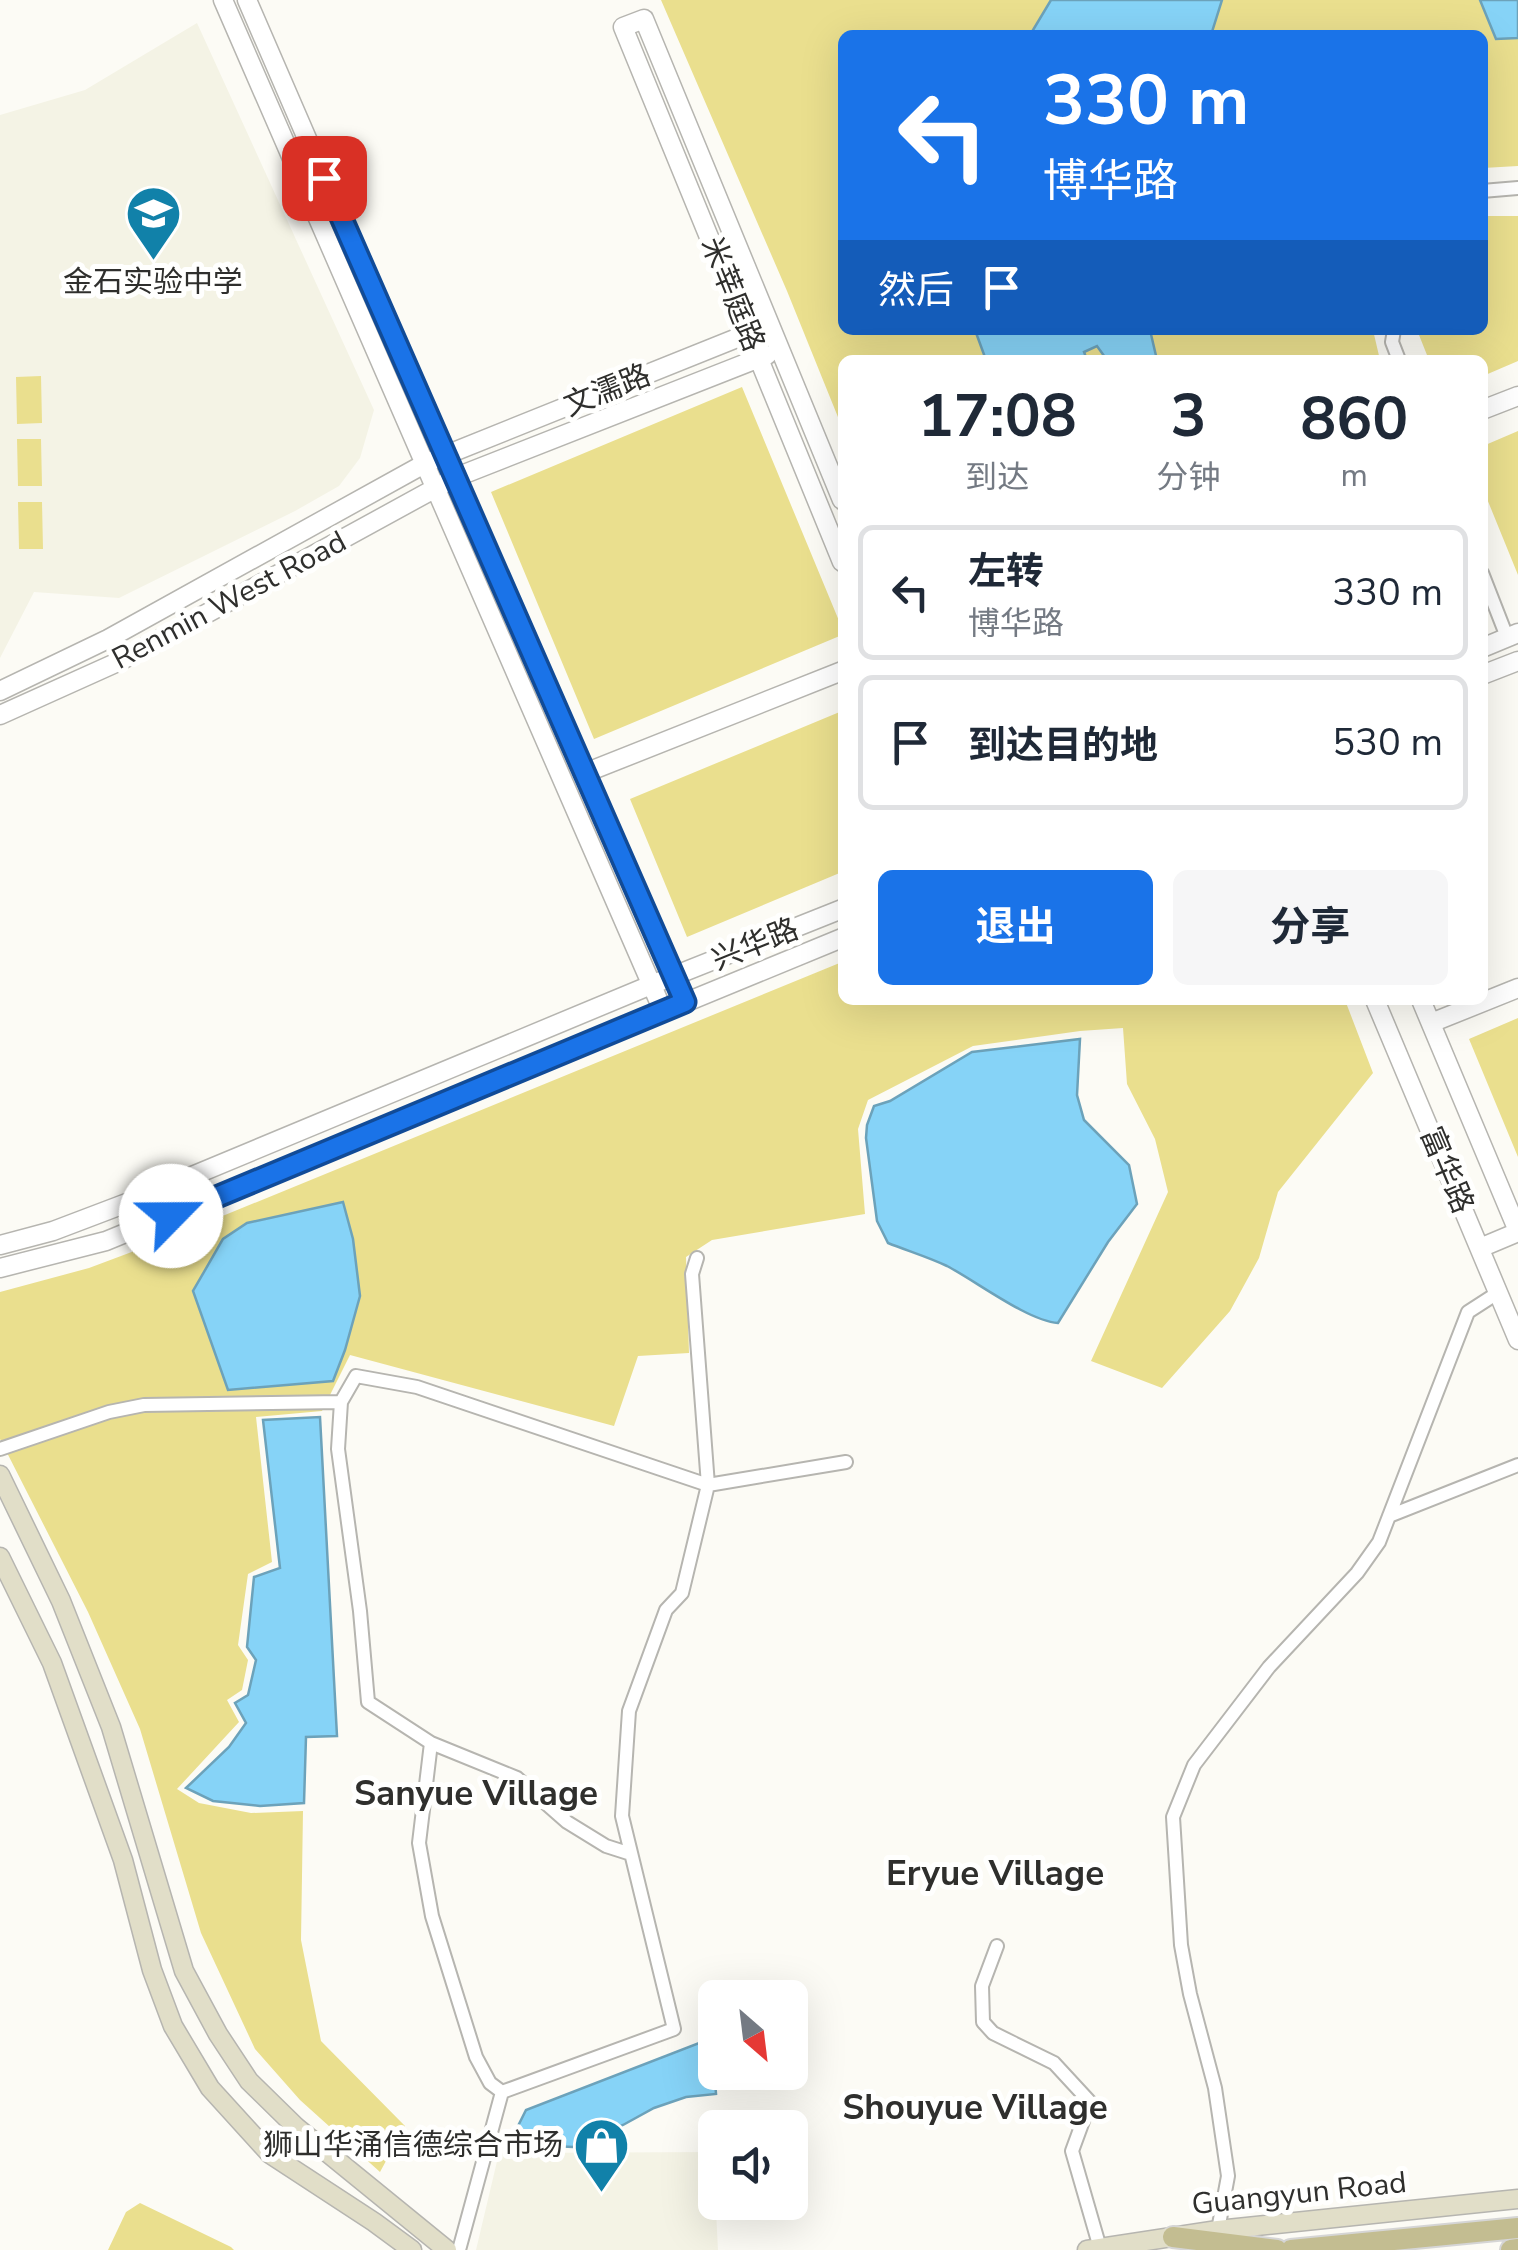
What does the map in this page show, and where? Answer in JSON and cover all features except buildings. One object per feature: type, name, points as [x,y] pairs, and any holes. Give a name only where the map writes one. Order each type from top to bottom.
[{"type":"main road","points":[[0,1475],[61,1601],[104,1709],[184,1971],[218,2034],[249,2081],[296,2127],[446,2250]]},
{"type":"main road","points":[[0,1557],[52,1663],[122,1860],[152,1970],[173,2026],[191,2057],[210,2088],[270,2154],[412,2250]]},
{"type":"main road","name":"Guangyun Road","points":[[1093,2249],[1218,2230],[1518,2199]]},
{"type":"main road","name":"Guangyun Road","points":[[1291,2250],[1518,2228]]},
{"type":"main road","points":[[1173,2237],[1278,2250]]},
{"type":"street","points":[[223,0],[662,1011]]},
{"type":"street","points":[[247,0],[685,1002]]},
{"type":"street","name":"米莘庭路","points":[[838,490],[644,18],[623,27],[838,552]]},
{"type":"street","points":[[1488,190],[1518,188]]},
{"type":"street","name":"文濡路","points":[[0,690],[108,639],[426,463],[770,325]]},
{"type":"street","name":"文濡路","points":[[454,478],[780,349]]},
{"type":"street","points":[[1488,408],[1518,396]]},
{"type":"street","name":"Renmin West Road","points":[[0,716],[120,661],[454,478]]},
{"type":"street","points":[[1488,585],[1513,635],[1488,645]]},
{"type":"street","points":[[1488,673],[1518,661]]},
{"type":"street","points":[[588,779],[838,673]]},
{"type":"street","points":[[588,779],[838,684]]},
{"type":"street","name":"兴华路","points":[[0,1245],[53,1232],[132,1201],[838,911]]},
{"type":"street","name":"兴华路","points":[[0,1268],[122,1235],[838,940]]},
{"type":"street","points":[[1488,1000],[1518,988]]},
{"type":"street","name":"富华路","points":[[1377,1005],[1518,1340]]},
{"type":"street","name":"富华路","points":[[1423,1005],[1518,1232]]},
{"type":"street","points":[[1431,1023],[1476,1005]]},
{"type":"street","points":[[1480,1248],[1518,1232]]},
{"type":"street","points":[[502,2092],[674,2029],[622,1816],[629,1711],[666,1610],[682,1593],[708,1484],[692,1274],[697,1258]]},
{"type":"street","points":[[1218,2230],[1228,2176],[1215,2088],[1181,1945],[1173,1816],[1194,1765],[1269,1667],[1358,1573],[1379,1542],[1468,1312],[1499,1292]]},
{"type":"street","points":[[632,1854],[606,1846],[567,1822],[518,1778],[431,1743],[368,1702],[338,1448],[341,1402],[356,1376],[417,1387],[708,1484],[846,1462]]},
{"type":"street","points":[[0,1449],[109,1412],[144,1405],[341,1402]]},
{"type":"street","points":[[1389,1516],[1518,1465]]},
{"type":"street","points":[[431,1743],[420,1842],[432,1916],[476,2056],[490,2083],[502,2092]]},
{"type":"street","points":[[997,1946],[982,1986],[983,2022],[993,2034],[1054,2063],[1090,2102],[1072,2151],[1093,2249]]},
{"type":"street","points":[[459,2250],[502,2092]]},
{"type":"shaded area","points":[[661,0],[1518,0],[1518,166],[1488,168],[1488,30],[838,30],[838,335],[1374,335],[1379,355],[838,355],[838,417]]},
{"type":"shaded area","name":"金石实验中学","points":[[197,23],[374,410],[360,458],[339,486],[119,598],[34,592],[0,658],[0,115],[85,90]]},
{"type":"shaded area","points":[[1488,216],[1518,216],[1518,361],[1488,374],[1488,355],[1427,355],[1419,335],[1488,335]]},
{"type":"shaded area","points":[[41,376],[42,423],[17,424],[16,377]]},
{"type":"shaded area","points":[[742,387],[838,618],[838,637],[594,739],[491,492]]},
{"type":"shaded area","points":[[1518,431],[1518,575],[1488,501],[1488,444]]},
{"type":"shaded area","points":[[17,439],[41,439],[42,486],[18,486]]},
{"type":"shaded area","points":[[18,502],[42,502],[43,549],[19,549]]},
{"type":"shaded area","points":[[838,713],[838,874],[687,937],[630,799]]},
{"type":"shaded area","points":[[838,964],[838,1005],[1347,1005],[1373,1073],[1278,1192],[1259,1258],[1230,1311],[1162,1388],[1091,1361],[1168,1192],[1155,1139],[1127,1084],[1123,1028],[973,1046],[868,1100],[858,1129],[865,1214],[712,1240],[686,1257],[689,1353],[638,1356],[614,1426],[350,1355],[322,1411],[256,1417],[272,1562],[248,1574],[238,1645],[248,1660],[242,1690],[227,1700],[239,1722],[177,1789],[199,1803],[251,1813],[303,1811],[301,1940],[321,2041],[405,2126],[380,2172],[300,2100],[255,2049],[201,1933],[140,1729],[88,1612],[0,1439],[0,1292],[89,1268]]},
{"type":"shaded area","points":[[1518,1018],[1518,1157],[1469,1039]]},
{"type":"shaded area","name":"狮山华涌信德综合市场","points":[[698,2152],[698,2220],[716,2220],[718,2250],[476,2250],[499,2153]]},
{"type":"shaded area","points":[[140,2203],[234,2250],[108,2250],[126,2212]]},
{"type":"water","points":[[1051,0],[1222,0],[1213,30],[1033,30]]},
{"type":"water","points":[[1480,0],[1518,0],[1518,38],[1496,39]]},
{"type":"water","points":[[977,335],[1151,335],[1156,355],[1103,355],[1097,346],[1084,352],[1085,355],[984,355]]},
{"type":"water","points":[[1080,1039],[1077,1095],[1084,1120],[1129,1165],[1137,1204],[1108,1242],[1058,1323],[1017,1308],[947,1266],[888,1243],[877,1221],[867,1125],[874,1106],[890,1101],[972,1052]]},
{"type":"water","points":[[343,1202],[353,1239],[360,1296],[333,1381],[228,1390],[193,1291],[223,1239],[247,1223]]},
{"type":"water","points":[[320,1417],[337,1736],[306,1737],[304,1803],[260,1806],[213,1801],[186,1788],[229,1747],[246,1723],[235,1703],[248,1695],[256,1660],[247,1647],[254,1577],[280,1568],[263,1420]]},
{"type":"water","points":[[698,2043],[698,2090],[716,2090],[716,2094],[686,2097],[654,2108],[573,2147],[509,2144],[526,2110]]},
{"type":"place","name":"金石实验中学","points":[[153,263]]},
{"type":"place","name":"狮山华涌信德综合市场","points":[[602,2194]]},
{"type":"district","name":"Sanyue Village","points":[[476,1793]]},
{"type":"district","name":"Eryue Village","points":[[995,1873]]},
{"type":"district","name":"Shouyue Village","points":[[975,2107]]},
{"type":"route","points":[[171,1216],[685,1002],[324,178]]}]
